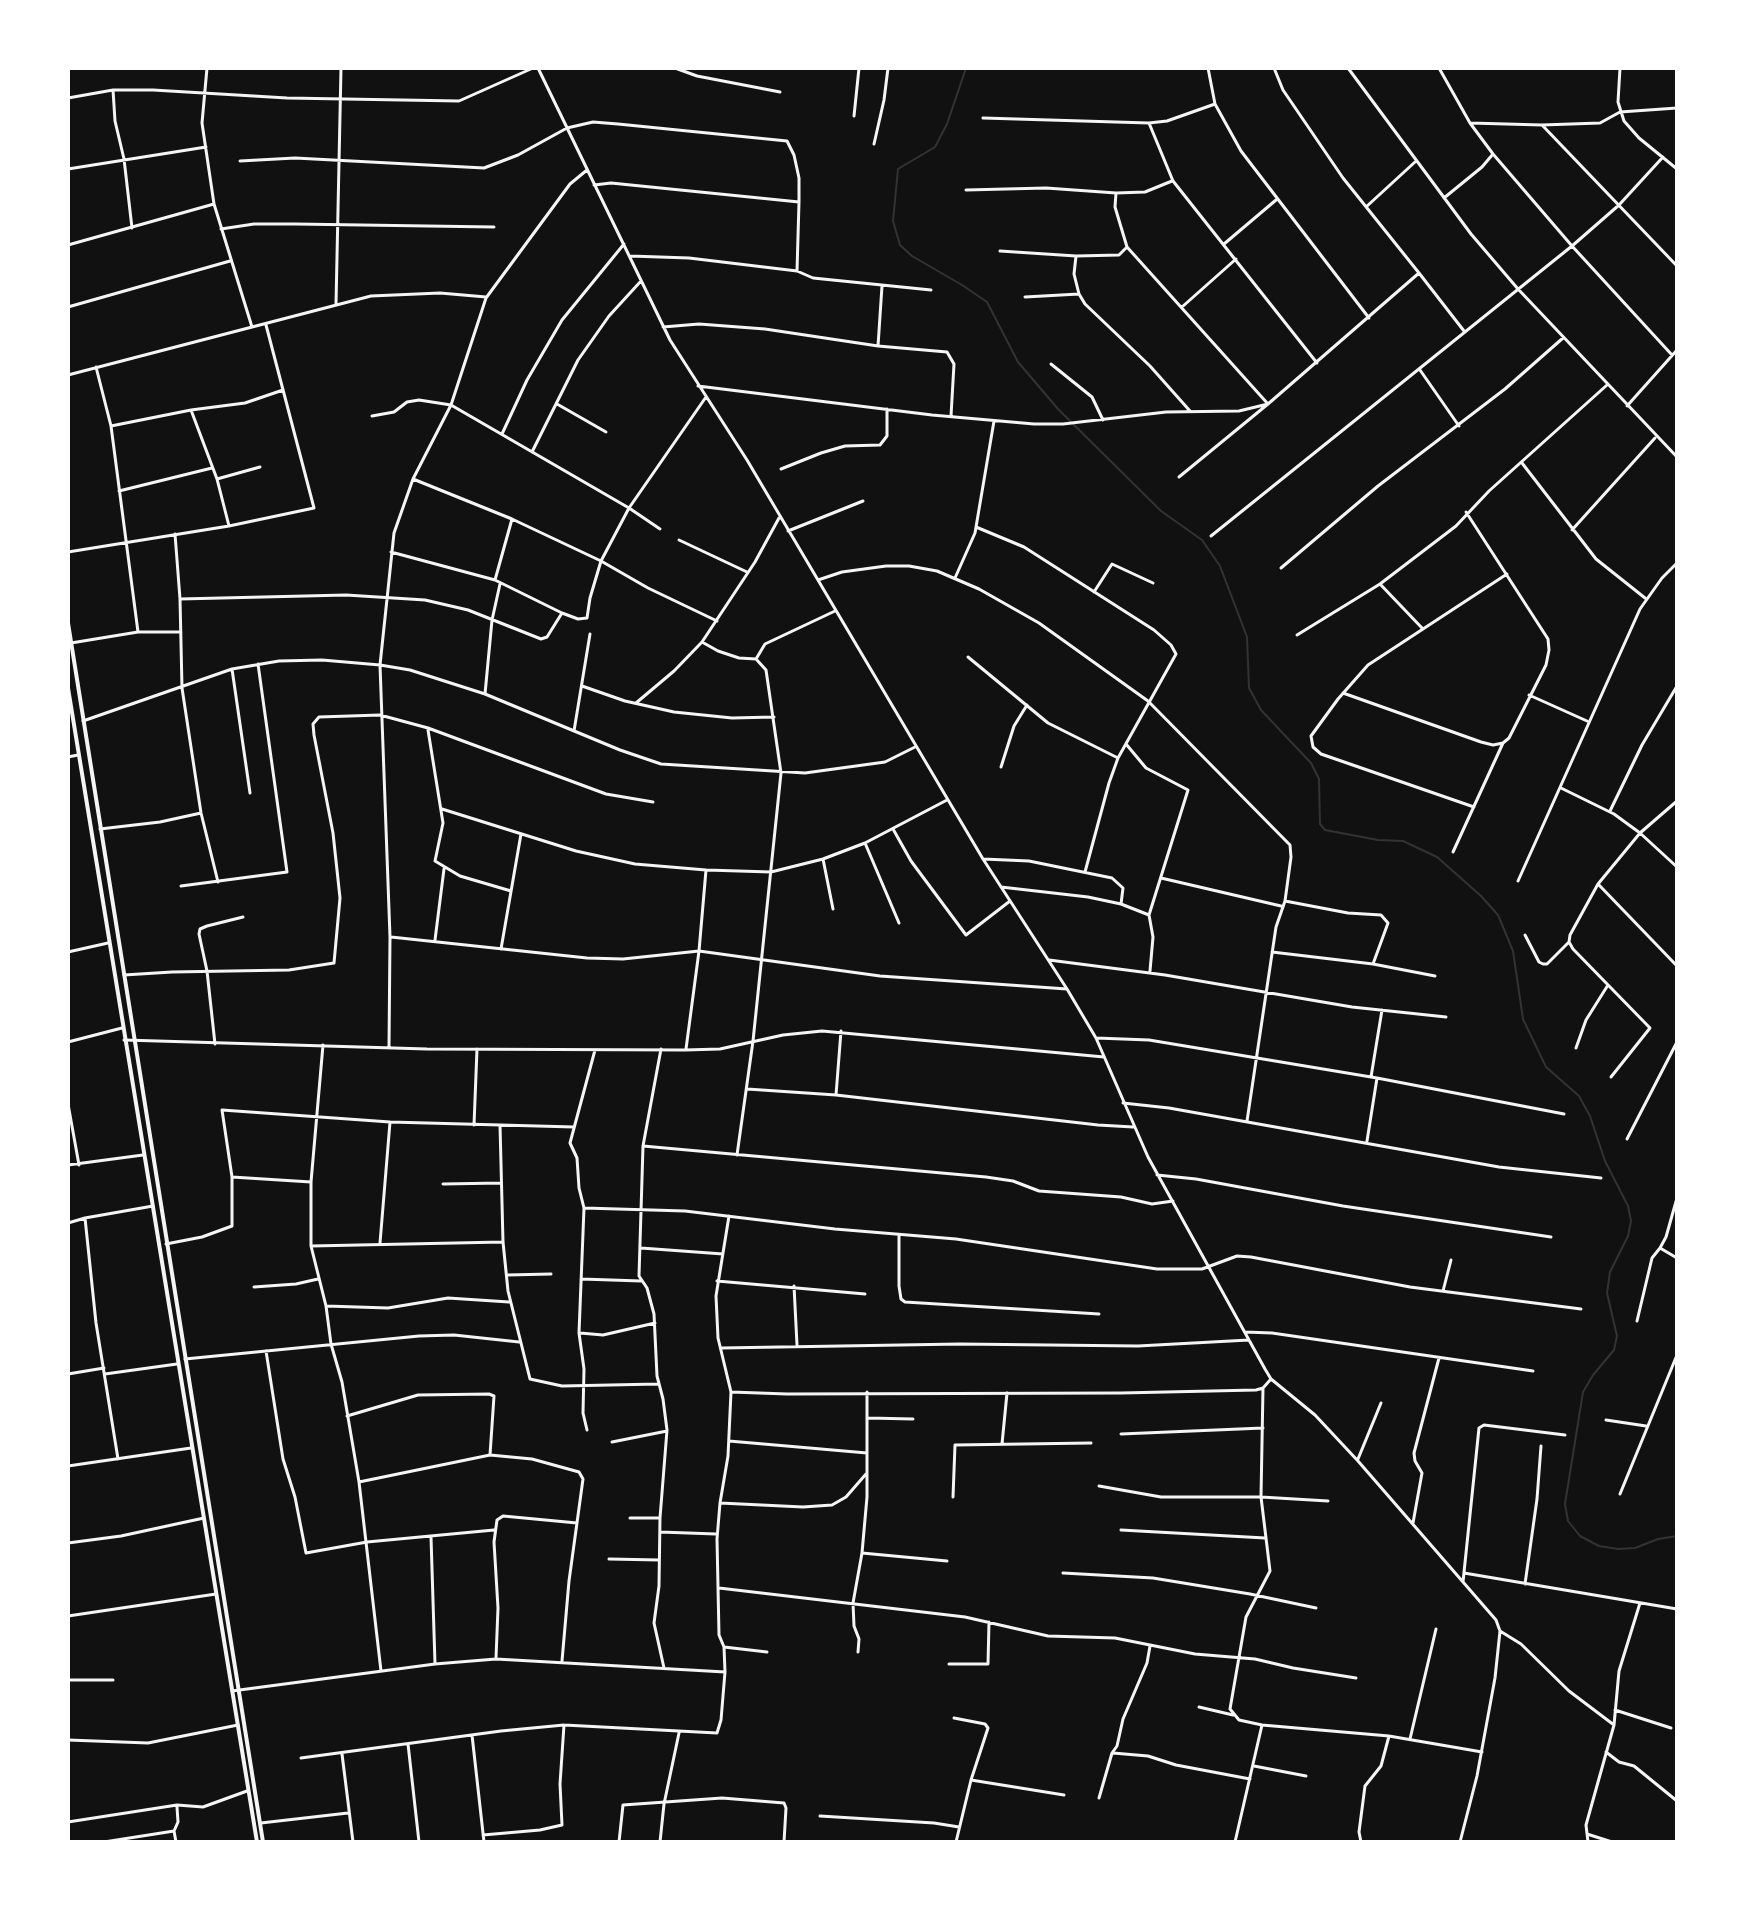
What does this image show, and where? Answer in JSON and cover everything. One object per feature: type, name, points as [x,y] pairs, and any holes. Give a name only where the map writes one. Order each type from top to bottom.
[{"type":"street","points":[[207,68],[202,123],[214,204],[252,327]]},
{"type":"street","points":[[336,306],[341,68]]},
{"type":"street","points":[[68,98],[113,90],[459,101],[535,68],[588,169],[663,327],[818,580],[947,800],[1096,1038],[1133,1127],[1157,1175],[1271,1379],[1315,1415],[1358,1461],[1496,1620],[1500,1631],[1482,1752],[1460,1842]]},
{"type":"street","points":[[675,68],[697,76],[780,92]]},
{"type":"street","points":[[854,116],[859,68]]},
{"type":"street","points":[[874,144],[888,68]]},
{"type":"street","points":[[1208,68],[1215,104],[1241,151],[1369,318]]},
{"type":"street","points":[[1274,68],[1283,90],[1366,207],[1464,331]]},
{"type":"street","points":[[1348,68],[1415,162],[1518,289],[1656,437],[1676,454]]},
{"type":"street","points":[[1439,68],[1470,123],[1493,154],[1672,355]]},
{"type":"street","points":[[1620,68],[1618,102],[1629,128],[1677,169]]},
{"type":"street","points":[[113,90],[132,229]]},
{"type":"street","points":[[983,118],[1149,123],[1167,121],[1215,104]]},
{"type":"street","points":[[1470,123],[1600,123],[1620,112],[1677,108]]},
{"type":"street","points":[[240,161],[295,158],[484,168],[518,155],[567,128],[593,122],[787,141],[797,166],[797,271]]},
{"type":"street","points":[[1149,123],[1173,181],[1317,363]]},
{"type":"street","points":[[1542,125],[1677,266]]},
{"type":"street","points":[[68,169],[206,147]]},
{"type":"street","points":[[1444,198],[1493,154]]},
{"type":"street","points":[[1211,536],[1572,246],[1619,205],[1663,157]]},
{"type":"street","points":[[1366,207],[1415,162]]},
{"type":"street","points":[[389,1047],[390,937],[380,665],[390,596],[394,533],[413,479],[451,405],[486,298],[570,184],[588,169]]},
{"type":"street","points":[[966,190],[1046,188],[1145,192],[1173,181]]},
{"type":"street","points":[[594,185],[611,183],[799,202]]},
{"type":"street","points":[[1116,193],[1115,207],[1127,247],[1268,404]]},
{"type":"street","points":[[1224,244],[1277,199]]},
{"type":"street","points":[[68,245],[214,204]]},
{"type":"street","points":[[221,229],[254,224],[494,227]]},
{"type":"street","points":[[502,434],[527,380],[562,320],[624,244]]},
{"type":"street","points":[[1000,251],[1076,256],[1119,255],[1127,247]]},
{"type":"street","points":[[630,256],[689,258],[797,271],[813,278],[931,290]]},
{"type":"street","points":[[1076,256],[1074,269],[1079,294],[1092,312],[1150,366],[1191,412]]},
{"type":"street","points":[[1182,307],[1236,259]]},
{"type":"street","points":[[68,307],[232,261]]},
{"type":"street","points":[[1179,477],[1317,363],[1419,273]]},
{"type":"street","points":[[532,452],[578,360],[609,316],[641,281]]},
{"type":"street","points":[[878,346],[882,285]]},
{"type":"street","points":[[68,375],[371,296],[405,294],[486,298]]},
{"type":"street","points":[[1025,297],[1079,294]]},
{"type":"street","points":[[663,327],[699,324],[765,329],[878,346],[947,352],[954,364],[951,417]]},
{"type":"street","points":[[68,552],[229,526],[314,508],[266,325]]},
{"type":"street","points":[[1281,568],[1378,486],[1459,426],[1563,337]]},
{"type":"street","points":[[1627,406],[1677,350]]},
{"type":"street","points":[[1051,364],[1092,397],[1103,420]]},
{"type":"street","points":[[96,367],[111,426],[138,632]]},
{"type":"street","points":[[1419,369],[1459,426]]},
{"type":"street","points":[[1297,635],[1380,584],[1456,526],[1466,512],[1607,385]]},
{"type":"street","points":[[698,386],[951,417],[1063,424],[1191,412],[1239,411],[1268,404]]},
{"type":"street","points":[[111,426],[245,403],[283,390]]},
{"type":"street","points":[[391,552],[495,580],[562,613],[578,619],[587,618],[601,561],[629,508],[706,397]]},
{"type":"street","points":[[372,416],[394,412],[407,402],[419,400],[451,405],[660,529]]},
{"type":"street","points":[[557,404],[606,432]]},
{"type":"street","points":[[781,469],[845,446],[880,445],[887,436],[887,409]]},
{"type":"street","points":[[191,410],[217,479],[229,526]]},
{"type":"street","points":[[955,578],[976,527],[994,421]]},
{"type":"street","points":[[1572,530],[1656,437]]},
{"type":"street","points":[[1522,463],[1601,564],[1646,599]]},
{"type":"street","points":[[217,479],[260,467]]},
{"type":"street","points":[[119,491],[212,468]]},
{"type":"street","points":[[413,479],[512,519],[717,621]]},
{"type":"street","points":[[788,531],[863,501]]},
{"type":"street","points":[[1453,852],[1503,743],[1509,738],[1546,665],[1549,650],[1548,639],[1466,512]]},
{"type":"street","points":[[636,703],[702,642],[780,517]]},
{"type":"street","points":[[495,580],[512,519]]},
{"type":"street","points":[[976,527],[1024,547],[1154,630],[1174,649],[1175,658],[1118,758],[1085,872]]},
{"type":"street","points":[[175,534],[182,688],[201,813],[218,882]]},
{"type":"street","points":[[679,540],[747,572]]},
{"type":"street","points":[[1518,881],[1646,599],[1677,563]]},
{"type":"street","points":[[1094,592],[1112,564],[1153,583]]},
{"type":"street","points":[[818,580],[842,572],[909,566],[955,578],[1039,623],[1148,701],[1290,845],[1285,901],[1281,906],[1272,952],[1247,1123]]},
{"type":"street","points":[[1474,807],[1321,754],[1313,747],[1311,736],[1368,665],[1507,574]]},
{"type":"street","points":[[485,694],[492,620],[501,583]]},
{"type":"street","points":[[1380,584],[1423,629]]},
{"type":"street","points":[[180,599],[390,596],[435,602],[541,639],[547,637],[562,613]]},
{"type":"street","points":[[756,659],[765,644],[835,611]]},
{"type":"street","points":[[68,623],[263,1842]]},
{"type":"street","points":[[71,643],[138,632],[181,632]]},
{"type":"street","points":[[574,731],[590,634]]},
{"type":"street","points":[[702,642],[739,658],[756,659]]},
{"type":"street","points":[[968,657],[1048,723],[1118,758]]},
{"type":"street","points":[[737,1155],[753,1041],[781,773],[768,678],[756,659]]},
{"type":"street","points":[[83,721],[232,669],[296,660],[410,670],[485,694],[633,756],[661,764],[781,773],[855,768],[885,762],[915,747]]},
{"type":"street","points":[[181,886],[287,872],[258,664]]},
{"type":"street","points":[[232,669],[250,793]]},
{"type":"street","points":[[582,686],[636,703],[694,714],[732,718],[774,717]]},
{"type":"street","points":[[1610,811],[1642,745],[1677,686]]},
{"type":"street","points":[[68,688],[257,1842]]},
{"type":"street","points":[[1343,693],[1481,742],[1493,745],[1503,743]]},
{"type":"street","points":[[1529,695],[1589,722]]},
{"type":"street","points":[[1001,767],[1014,726],[1027,705]]},
{"type":"street","points":[[123,975],[289,970],[334,963],[339,930],[338,873],[313,724],[319,717],[380,715],[428,728],[606,794],[653,802]]},
{"type":"street","points":[[428,728],[443,823],[435,861],[444,868],[511,891]]},
{"type":"street","points":[[1126,744],[1146,768],[1188,790],[1149,915],[1153,937],[1150,973]]},
{"type":"street","points":[[68,757],[78,755]]},
{"type":"street","points":[[1561,788],[1610,811],[1677,867]]},
{"type":"street","points":[[442,809],[616,860],[706,870],[771,872],[823,859],[865,843],[947,800]]},
{"type":"street","points":[[1525,935],[1539,962],[1547,964],[1569,942],[1598,884],[1640,833],[1677,801]]},
{"type":"street","points":[[100,829],[160,822],[201,813]]},
{"type":"street","points":[[893,829],[911,861],[966,935],[1010,901]]},
{"type":"street","points":[[501,949],[522,833]]},
{"type":"street","points":[[865,843],[899,923]]},
{"type":"street","points":[[823,859],[833,909]]},
{"type":"street","points":[[983,859],[1020,859],[1112,878],[1120,883],[1124,892],[1121,904]]},
{"type":"street","points":[[435,940],[444,868]]},
{"type":"street","points":[[685,1050],[699,951],[706,870]]},
{"type":"street","points":[[1161,878],[1281,906]]},
{"type":"street","points":[[1598,884],[1677,966]]},
{"type":"street","points":[[1001,887],[1088,897],[1121,904],[1149,915]]},
{"type":"street","points":[[1285,901],[1348,913],[1381,915],[1388,923],[1373,964]]},
{"type":"street","points":[[215,1044],[200,929],[243,917]]},
{"type":"street","points":[[390,937],[607,959],[699,951],[880,976],[1067,989]]},
{"type":"street","points":[[1569,942],[1650,1028],[1611,1077]]},
{"type":"street","points":[[68,952],[108,943]]},
{"type":"street","points":[[1272,952],[1373,964],[1435,976]]},
{"type":"street","points":[[1049,960],[1446,1017]]},
{"type":"street","points":[[1576,1048],[1586,1020],[1608,985]]},
{"type":"street","points":[[1371,1077],[1382,1010]]},
{"type":"street","points":[[68,1042],[122,1028]]},
{"type":"street","points":[[124,1040],[477,1049],[685,1050],[720,1049],[801,1032],[841,1031],[1104,1057]]},
{"type":"street","points":[[836,1095],[841,1031]]},
{"type":"street","points":[[1096,1038],[1149,1040],[1377,1078],[1564,1114]]},
{"type":"street","points":[[1627,1139],[1677,1042]]},
{"type":"street","points":[[323,1045],[311,1182],[311,1246],[342,1382],[359,1482],[381,1671]]},
{"type":"street","points":[[474,1125],[477,1049]]},
{"type":"street","points":[[661,1049],[643,1146],[639,1276],[650,1295],[655,1323],[658,1384],[667,1430],[654,1623],[664,1668]]},
{"type":"street","points":[[587,1430],[583,1413],[584,1369],[579,1333],[584,1208],[577,1158],[570,1143],[595,1050]]},
{"type":"street","points":[[1367,1142],[1377,1078]]},
{"type":"street","points":[[747,1089],[836,1095],[1133,1127]]},
{"type":"street","points":[[1123,1103],[1160,1106],[1499,1167],[1601,1178]]},
{"type":"street","points":[[68,1104],[79,1165]]},
{"type":"street","points":[[166,1244],[202,1237],[232,1226],[232,1177],[222,1110],[390,1122],[574,1127]]},
{"type":"street","points":[[380,1243],[390,1122]]},
{"type":"street","points":[[500,1125],[503,1242],[509,1302],[530,1379],[582,1387],[658,1384]]},
{"type":"street","points":[[643,1146],[1000,1178],[1039,1191],[1121,1197],[1152,1204],[1173,1201]]},
{"type":"street","points":[[68,1165],[143,1155]]},
{"type":"street","points":[[1157,1175],[1551,1237]]},
{"type":"street","points":[[232,1177],[311,1182]]},
{"type":"street","points":[[443,1184],[501,1183]]},
{"type":"street","points":[[1637,1321],[1652,1258],[1666,1237],[1677,1198]]},
{"type":"street","points":[[68,1223],[153,1206]]},
{"type":"street","points":[[584,1208],[729,1216],[979,1242],[1157,1269],[1202,1269],[1237,1256],[1251,1257],[1443,1292],[1581,1309]]},
{"type":"street","points":[[301,1758],[564,1725],[717,1733],[725,1672],[724,1647],[719,1635],[718,1534],[729,1441],[731,1392],[716,1315],[717,1281],[729,1216]]},
{"type":"street","points":[[85,1218],[94,1308],[118,1459]]},
{"type":"street","points":[[899,1235],[899,1286],[901,1299],[905,1302],[1099,1314]]},
{"type":"street","points":[[311,1246],[503,1242]]},
{"type":"street","points":[[641,1248],[723,1254]]},
{"type":"street","points":[[1660,1248],[1677,1258]]},
{"type":"street","points":[[1443,1292],[1451,1260]]},
{"type":"street","points":[[507,1275],[551,1274]]},
{"type":"street","points":[[254,1287],[318,1279]]},
{"type":"street","points":[[580,1279],[641,1281]]},
{"type":"street","points":[[717,1281],[865,1294]]},
{"type":"street","points":[[794,1286],[797,1345]]},
{"type":"street","points":[[326,1306],[399,1307],[448,1298],[509,1302]]},
{"type":"street","points":[[579,1333],[603,1335],[655,1323]]},
{"type":"street","points":[[1245,1332],[1272,1333],[1533,1371]]},
{"type":"street","points":[[185,1359],[439,1335],[519,1342]]},
{"type":"street","points":[[721,1348],[797,1345],[1138,1346],[1249,1340]]},
{"type":"street","points":[[266,1351],[283,1459],[295,1497],[306,1553],[367,1542],[494,1530]]},
{"type":"street","points":[[1620,1494],[1677,1355]]},
{"type":"street","points":[[1413,1523],[1422,1473],[1414,1453],[1439,1358]]},
{"type":"street","points":[[68,1374],[178,1363]]},
{"type":"street","points":[[1233,1715],[1231,1696],[1246,1617],[1270,1571],[1261,1497],[1263,1388],[1271,1379]]},
{"type":"street","points":[[731,1392],[1073,1394],[1263,1388]]},
{"type":"street","points":[[858,1652],[853,1603],[862,1553],[867,1392]]},
{"type":"street","points":[[1002,1444],[1007,1393]]},
{"type":"street","points":[[347,1416],[418,1395],[489,1394],[494,1396],[490,1455]]},
{"type":"street","points":[[1358,1461],[1381,1403]]},
{"type":"street","points":[[868,1418],[913,1419]]},
{"type":"street","points":[[1606,1420],[1646,1426]]},
{"type":"street","points":[[1463,1582],[1479,1428],[1484,1425],[1565,1435]]},
{"type":"street","points":[[1121,1434],[1263,1428]]},
{"type":"street","points":[[612,1442],[667,1430]]},
{"type":"street","points":[[729,1441],[867,1453]]},
{"type":"street","points":[[953,1497],[955,1445],[1091,1443]]},
{"type":"street","points":[[1525,1584],[1541,1446]]},
{"type":"street","points":[[68,1466],[192,1448]]},
{"type":"street","points":[[359,1482],[490,1455],[532,1459],[579,1472],[583,1479],[562,1661]]},
{"type":"street","points":[[720,1503],[832,1505],[846,1497],[866,1474]]},
{"type":"street","points":[[1099,1486],[1161,1497],[1328,1501]]},
{"type":"street","points":[[496,1659],[498,1608],[494,1530],[497,1520],[503,1516],[577,1523]]},
{"type":"street","points":[[68,1543],[121,1536],[204,1518]]},
{"type":"street","points":[[630,1518],[660,1518]]},
{"type":"street","points":[[1121,1530],[1265,1538]]},
{"type":"street","points":[[660,1532],[718,1534]]},
{"type":"street","points":[[431,1537],[435,1664]]},
{"type":"street","points":[[862,1553],[947,1561]]},
{"type":"street","points":[[609,1559],[659,1560]]},
{"type":"street","points":[[1063,1573],[1153,1578],[1316,1608]]},
{"type":"street","points":[[1464,1573],[1677,1609]]},
{"type":"street","points":[[719,1588],[989,1622],[1048,1636],[1115,1638],[1195,1654],[1239,1657],[1356,1678]]},
{"type":"street","points":[[68,1616],[216,1594]]},
{"type":"street","points":[[1588,1842],[1586,1825],[1614,1725],[1619,1671],[1640,1603]]},
{"type":"street","points":[[949,1664],[988,1664],[989,1622]]},
{"type":"street","points":[[1410,1739],[1436,1629]]},
{"type":"street","points":[[1500,1631],[1521,1644],[1569,1691],[1614,1725]]},
{"type":"street","points":[[1099,1798],[1112,1753],[1147,1663],[1150,1646]]},
{"type":"street","points":[[724,1647],[767,1652]]},
{"type":"street","points":[[232,1691],[496,1659],[725,1672]]},
{"type":"street","points":[[68,1680],[113,1680]]},
{"type":"street","points":[[1199,1707],[1233,1715],[1247,1723],[1389,1736],[1482,1752]]},
{"type":"street","points":[[1615,1710],[1671,1728]]},
{"type":"street","points":[[954,1718],[985,1724],[988,1728],[956,1842]]},
{"type":"street","points":[[68,1740],[148,1743],[238,1725]]},
{"type":"street","points":[[483,1835],[562,1825],[560,1784],[564,1725]]},
{"type":"street","points":[[1235,1842],[1262,1725]]},
{"type":"street","points":[[660,1842],[664,1804],[679,1733]]},
{"type":"street","points":[[472,1735],[484,1842]]},
{"type":"street","points":[[1361,1842],[1359,1832],[1365,1786],[1381,1766],[1389,1736]]},
{"type":"street","points":[[408,1744],[419,1842]]},
{"type":"street","points":[[1606,1752],[1619,1762],[1634,1766],[1677,1801]]},
{"type":"street","points":[[1112,1753],[1148,1756],[1176,1765],[1250,1779]]},
{"type":"street","points":[[342,1754],[353,1842]]},
{"type":"street","points":[[1254,1766],[1306,1776]]},
{"type":"street","points":[[971,1780],[1064,1795]]},
{"type":"street","points":[[68,1822],[177,1805],[203,1807],[248,1790]]},
{"type":"street","points":[[619,1842],[623,1805],[722,1798],[780,1801],[786,1808],[784,1842]]},
{"type":"street","points":[[176,1842],[177,1805]]},
{"type":"street","points":[[260,1823],[348,1813]]},
{"type":"street","points":[[820,1816],[959,1827]]},
{"type":"street","points":[[104,1842],[174,1831]]},
{"type":"street","points":[[1587,1834],[1612,1842]]},
{"type":"waterway","points":[[966,68],[947,124],[935,147],[898,169],[893,221],[900,245],[912,256],[987,302],[1018,362],[1058,409],[1161,511],[1202,540],[1220,566],[1247,637],[1249,688],[1261,710],[1311,763],[1319,779],[1320,824],[1325,830],[1378,840],[1403,841],[1437,857],[1498,915],[1513,951],[1523,1019],[1546,1067],[1579,1096],[1590,1116],[1605,1161],[1628,1206],[1631,1221],[1628,1236],[1610,1272],[1607,1293],[1617,1336],[1614,1350],[1583,1392],[1565,1504],[1568,1521],[1580,1536],[1599,1546],[1618,1549],[1635,1548],[1677,1536]]}]
